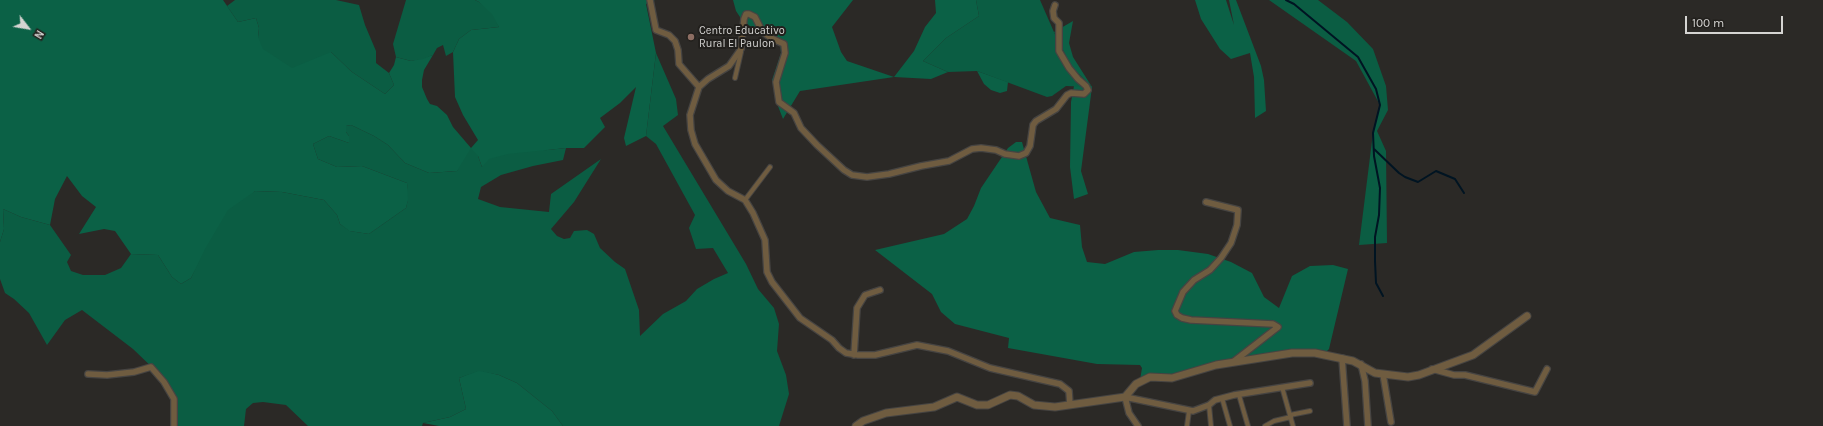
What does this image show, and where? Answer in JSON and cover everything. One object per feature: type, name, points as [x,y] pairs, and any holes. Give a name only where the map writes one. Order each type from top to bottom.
[{"type":"street","points":[[650,0],[656,30],[669,35],[675,41],[678,50],[679,64],[699,87]]},
{"type":"street","points":[[735,78],[741,49],[744,19],[746,14],[749,14],[755,18],[762,31],[771,38],[784,44],[785,53],[776,82],[779,102],[794,114],[801,128],[844,170],[852,175],[875,177],[949,161],[972,150],[981,148],[1019,156],[1026,153],[1030,146],[1033,125],[1036,121],[1052,112],[1071,93],[1084,94],[1088,90],[1069,68],[1059,52],[1059,23],[1054,18],[1053,11],[1055,5]]},
{"type":"street","points":[[741,49],[729,66],[708,79],[699,87],[690,114],[691,130],[695,144],[716,180],[728,190],[745,200],[754,213],[765,240],[768,272],[772,282],[800,318],[832,340],[839,348],[854,355],[875,355],[897,350],[909,345],[926,346],[959,354],[990,368],[1060,384],[1070,391],[1070,405]]},
{"type":"street","points":[[745,200],[770,167]]},
{"type":"street","points":[[1206,202],[1238,210],[1237,225],[1230,243],[1220,258],[1210,270],[1194,280],[1183,292],[1175,311],[1177,315],[1191,320],[1266,324],[1276,325],[1278,327],[1233,363]]},
{"type":"street","points":[[854,355],[857,308],[865,295],[880,290]]},
{"type":"street","points":[[1125,397],[1136,384],[1150,377],[1172,378],[1184,376],[1200,369],[1292,353],[1315,353],[1342,358],[1361,364],[1374,373],[1408,377],[1419,375],[1473,355],[1527,316]]},
{"type":"street","points":[[1342,358],[1347,426]]},
{"type":"street","points":[[1361,364],[1365,381],[1368,426]]},
{"type":"street","points":[[88,374],[107,375],[134,372],[151,367],[164,382],[174,399],[174,426]]},
{"type":"street","points":[[1432,369],[1454,375],[1470,376],[1535,392],[1546,369]]},
{"type":"street","points":[[1383,374],[1391,422]]},
{"type":"street","points":[[856,426],[863,421],[886,413],[934,407],[957,397],[977,405],[988,405],[1010,395],[1018,396],[1034,405],[1055,407],[1125,397],[1189,410],[1209,405],[1215,400],[1222,398],[1310,383]]},
{"type":"street","points":[[1282,387],[1293,426]]},
{"type":"street","points":[[1238,395],[1248,426]]},
{"type":"street","points":[[1125,397],[1129,413],[1138,426]]},
{"type":"street","points":[[1222,398],[1230,426]]},
{"type":"street","points":[[1209,405],[1211,426]]},
{"type":"street","points":[[1187,426],[1189,410]]},
{"type":"street","points":[[1265,426],[1274,421],[1310,411]]},
{"type":"green space","points":[[0,0],[223,0],[238,22],[256,18],[259,28],[258,37],[331,52],[352,72],[385,94],[394,85],[389,73],[394,65],[396,57],[411,61],[433,55],[424,70],[422,87],[430,104],[437,106],[447,115],[453,127],[471,148],[478,140],[463,115],[455,97],[453,52],[459,39],[471,30],[499,27],[479,2],[475,0],[655,0],[646,4],[656,53],[646,136],[626,146],[624,138],[636,87],[620,103],[600,118],[605,127],[584,148],[548,150],[482,167],[478,156],[457,171],[429,173],[405,163],[388,145],[374,136],[351,125],[346,126],[346,132],[349,136],[349,143],[329,136],[313,144],[318,159],[337,167],[362,166],[407,183],[409,197],[406,208],[369,234],[349,231],[340,224],[337,215],[324,200],[282,192],[255,191],[215,234],[191,278],[181,284],[172,277],[158,255],[131,254],[115,231],[104,229],[79,234],[96,207],[82,196],[67,176],[55,199],[50,225],[21,217],[3,209],[4,229],[0,242]]},
{"type":"green space","points":[[235,0],[336,0],[359,5],[365,25],[376,51],[376,63],[389,73],[394,85],[385,94],[352,72],[331,52],[292,68],[263,49],[258,37],[259,28],[256,18],[238,22],[227,6]]},
{"type":"green space","points":[[406,0],[475,0],[492,14],[499,27],[471,30],[459,39],[453,52],[446,56],[443,45],[437,48],[433,55],[423,59],[411,61],[396,57],[393,44]]},
{"type":"green space","points":[[733,0],[853,0],[832,27],[841,52],[847,61],[894,77],[800,91],[783,119],[776,101],[772,80],[781,53],[780,43],[770,41],[742,20],[736,11]]},
{"type":"green space","points":[[935,0],[976,0],[979,16],[946,38],[923,61],[948,72],[931,79],[894,77],[914,51],[925,27],[936,13]]},
{"type":"green space","points":[[976,0],[1040,0],[1071,66],[1092,87],[1066,86],[1052,96],[1047,97],[977,71],[948,72],[923,61],[946,38],[979,16]]},
{"type":"green space","points":[[1195,0],[1226,0],[1234,25],[1229,0],[1236,0],[1261,66],[1264,80],[1266,111],[1255,118],[1254,77],[1250,53],[1231,59],[1220,49],[1201,19]]},
{"type":"green space","points":[[1269,0],[1318,0],[1347,22],[1373,49],[1386,86],[1388,110],[1377,131],[1386,151],[1387,243],[1359,245],[1373,133],[1380,105],[1356,61]]},
{"type":"green space","points":[[1073,21],[1069,43],[1073,57],[1092,87],[1081,171],[1088,194],[1074,199],[1070,167],[1071,102],[1074,86],[1091,86],[1071,66],[1054,32]]},
{"type":"green space","points":[[656,53],[676,99],[678,115],[663,126],[746,264],[758,289],[774,308],[779,324],[777,351],[786,375],[789,394],[779,426],[563,426],[552,411],[517,383],[499,375],[479,371],[459,378],[466,409],[450,417],[423,423],[422,426],[308,426],[286,405],[263,402],[253,403],[246,409],[244,426],[174,426],[174,399],[157,372],[133,349],[82,310],[65,320],[47,345],[29,313],[5,293],[0,279],[0,242],[4,229],[3,209],[21,217],[50,225],[71,255],[67,262],[71,271],[83,275],[105,275],[121,268],[131,254],[158,255],[172,277],[181,284],[191,278],[205,249],[228,210],[255,191],[282,192],[324,200],[337,215],[340,224],[350,231],[369,234],[406,208],[408,199],[407,183],[362,166],[337,167],[318,159],[313,144],[329,136],[349,143],[349,136],[346,132],[346,126],[351,125],[374,136],[388,145],[405,163],[429,173],[457,171],[471,148],[478,156],[482,167],[489,159],[508,154],[566,148],[563,160],[533,166],[501,175],[481,187],[478,199],[500,207],[549,212],[551,194],[601,159],[574,202],[551,229],[557,236],[564,239],[570,238],[574,231],[587,230],[594,234],[600,248],[625,269],[639,310],[640,336],[663,314],[686,301],[697,289],[728,273],[713,248],[696,249],[689,228],[695,215],[656,144],[646,136]]},
{"type":"green space","points":[[977,71],[1008,82],[1007,91],[1000,93],[991,90],[984,84]]},
{"type":"green space","points":[[1016,142],[1022,142],[1036,192],[1050,218],[1080,225],[1082,247],[1087,262],[1105,264],[1134,252],[1158,250],[1178,250],[1208,254],[1231,262],[1252,273],[1264,297],[1279,308],[1292,276],[1310,266],[1333,265],[1348,269],[1329,349],[1323,355],[1292,357],[1170,375],[1148,375],[1140,380],[1142,368],[1140,365],[1097,364],[1008,348],[1009,338],[955,324],[941,312],[932,294],[875,250],[944,234],[967,219],[981,188],[1008,148]]},
{"type":"green space","points":[[479,370],[499,375],[517,383],[552,411],[563,426],[439,426],[423,423],[450,417],[466,409],[459,378]]},
{"type":"waterway","points":[[1286,0],[1294,4],[1358,57],[1376,89],[1380,105],[1373,133],[1374,156],[1380,188],[1379,215],[1375,237],[1375,261],[1376,283],[1383,296]]},
{"type":"waterway","points":[[1374,149],[1405,177],[1418,182],[1436,171],[1455,179],[1464,193]]},
{"type":"place","name":"Centro Educativo Rural El Paulon","points":[[691,37]]}]
